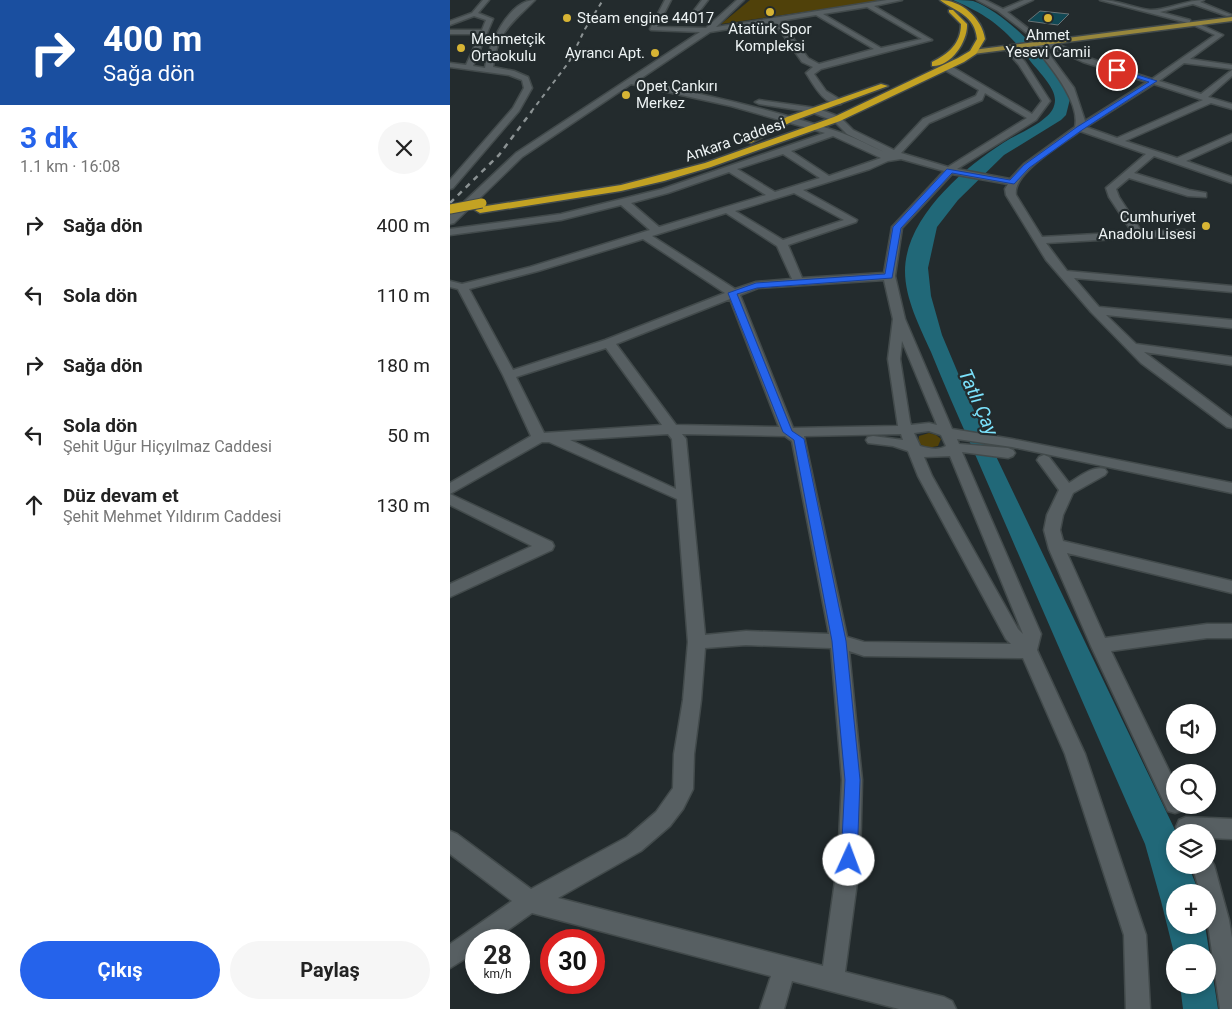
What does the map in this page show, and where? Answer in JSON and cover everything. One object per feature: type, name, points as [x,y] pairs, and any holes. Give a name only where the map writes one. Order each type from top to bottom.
[{"type":"highway","points":[[450,215],[481,207],[662,171],[749,141],[790,119],[872,92],[935,64],[951,54],[964,36],[964,24],[951,10],[933,0]]},
{"type":"highway","points":[[943,0],[964,11],[975,21],[981,35],[980,44]]},
{"type":"highway","name":"Ankara Caddesi","points":[[481,207],[593,194],[650,182],[708,165],[837,119],[946,67],[973,52],[980,44]]},
{"type":"highway","points":[[450,208],[481,207]]},
{"type":"main road","points":[[1036,43],[1048,43],[1231,16]]},
{"type":"main road","points":[[973,52],[1192,23]]},
{"type":"main road","points":[[980,44],[1011,46]]},
{"type":"street","points":[[450,23],[474,14],[486,0]]},
{"type":"street","points":[[510,9],[522,0]]},
{"type":"street","points":[[468,68],[484,32],[498,20],[532,0]]},
{"type":"street","points":[[668,0],[653,29],[708,30],[899,0]]},
{"type":"street","points":[[689,21],[705,0]]},
{"type":"street","points":[[450,221],[519,155],[708,30],[741,0]]},
{"type":"street","points":[[980,0],[1001,12],[1036,43],[1070,88],[1081,106],[1080,128]]},
{"type":"street","points":[[1001,12],[1028,0]]},
{"type":"street","points":[[1103,0],[1192,23],[1223,36],[1105,111],[1027,166],[1012,182],[1011,195],[1038,240],[1063,274],[1095,310],[1145,360],[1232,424]]},
{"type":"street","points":[[1154,12],[1198,1],[1231,16]]},
{"type":"street","points":[[1160,2],[1180,6]]},
{"type":"street","points":[[838,102],[823,93],[810,73],[818,67],[880,50],[928,40],[868,5]]},
{"type":"street","points":[[817,13],[880,50]]},
{"type":"street","points":[[474,14],[498,20]]},
{"type":"street","points":[[775,19],[805,60],[818,67]]},
{"type":"street","points":[[489,70],[498,20]]},
{"type":"street","points":[[450,32],[484,32]]},
{"type":"street","points":[[1048,43],[1086,60],[1232,106]]},
{"type":"street","points":[[1011,46],[1046,101],[1033,118],[949,170],[897,227],[889,276],[899,319],[955,440],[1032,634],[1028,650]]},
{"type":"street","points":[[1184,60],[1232,67]]},
{"type":"street","points":[[450,65],[522,77],[528,83],[528,88],[516,109],[450,186]]},
{"type":"street","points":[[946,67],[1033,118]]},
{"type":"street","points":[[1117,141],[1207,98],[1232,72]]},
{"type":"street","points":[[631,82],[706,96],[813,110],[837,119],[850,132],[893,156]]},
{"type":"street","points":[[684,496],[675,494],[545,438],[456,285],[534,269],[828,179],[893,156],[926,121],[978,98],[984,88]]},
{"type":"street","points":[[706,96],[790,119],[893,156],[981,177],[1012,182]]},
{"type":"street","points":[[1096,109],[1105,111]]},
{"type":"street","points":[[1080,128],[1232,180]]},
{"type":"street","points":[[450,232],[561,217],[665,191],[834,134]]},
{"type":"street","points":[[1177,162],[1232,137]]},
{"type":"street","points":[[785,151],[828,179]]},
{"type":"street","points":[[1139,235],[1111,191],[1112,185],[1152,153]]},
{"type":"street","points":[[730,169],[772,196]]},
{"type":"street","points":[[1126,174],[1188,193],[1203,195]]},
{"type":"street","points":[[1188,193],[1213,174]]},
{"type":"street","points":[[782,244],[852,220],[794,189]]},
{"type":"street","points":[[623,201],[658,232]]},
{"type":"street","points":[[727,210],[782,244],[798,281]]},
{"type":"street","points":[[1038,240],[1184,233]]},
{"type":"street","points":[[645,236],[733,293],[793,436],[839,641],[852,780],[849,860],[832,980]]},
{"type":"street","points":[[1063,274],[1232,289]]},
{"type":"street","points":[[509,375],[609,343],[756,285],[889,276]]},
{"type":"street","points":[[1095,310],[1232,324]]},
{"type":"street","points":[[899,319],[894,359],[903,422],[925,476],[1012,634],[1028,650],[1075,754],[1135,935],[1138,1009]]},
{"type":"street","points":[[450,957],[530,902],[634,844],[663,819],[676,803],[683,789],[684,754],[692,700],[697,642],[679,439],[609,343]]},
{"type":"street","points":[[1132,347],[1232,361]]},
{"type":"street","points":[[1210,406],[1232,428]]},
{"type":"street","points":[[793,436],[907,430],[922,426],[955,440],[1232,488]]},
{"type":"street","points":[[450,489],[545,438],[672,429],[880,440],[912,447],[928,453],[939,454],[945,453],[955,440]]},
{"type":"street","points":[[998,446],[1044,460],[1232,499]]},
{"type":"street","points":[[1044,460],[1067,490]]},
{"type":"street","points":[[1100,472],[1067,490],[1055,515],[1052,530],[1056,545],[1100,646],[1166,785]]},
{"type":"street","points":[[450,499],[546,546],[450,591]]},
{"type":"street","points":[[1056,545],[1232,587]]},
{"type":"street","points":[[1100,646],[1207,631],[1232,631]]},
{"type":"street","points":[[697,642],[746,638],[839,641],[864,649],[1028,650]]},
{"type":"street","points":[[1216,829],[1232,829]]},
{"type":"street","points":[[450,841],[530,902],[944,1009]]},
{"type":"street","points":[[1205,874],[1218,920],[1232,1009]]},
{"type":"street","points":[[772,1009],[785,968]]},
{"type":"shaded area","name":"Atatürk Spor Kompleksi","points":[[750,0],[887,0],[721,24]]},
{"type":"shaded area","points":[[929,433],[941,439],[938,446],[927,448],[918,443],[919,436]]},
{"type":"water","points":[[953,0],[973,1],[986,7],[1015,28],[1043,56],[1070,99],[1066,115],[1061,120],[1004,155],[958,200],[937,227],[928,268],[931,296],[942,335],[971,404],[1172,824],[1166,824],[1166,874],[1192,874],[1196,884],[1166,884],[1166,921],[1145,844],[910,302],[905,271],[908,252],[915,233],[925,215],[954,181],[970,167],[1003,143],[1041,121],[1051,112],[1055,103],[1054,95],[1046,80],[1014,41],[997,25]]},
{"type":"water","points":[[1169,934],[1206,934],[1208,944],[1172,944]]},
{"type":"water","points":[[1181,994],[1216,994],[1218,1009],[1183,1009]]},
{"type":"building","name":"Ahmet Yesevi Camii","points":[[1040,11],[1069,14],[1058,25],[1028,21]]},
{"type":"railway","points":[[531,112],[569,62],[585,29],[603,0]]},
{"type":"railway","points":[[450,203],[499,155],[532,111]]},
{"type":"place","name":"Atatürk Spor Kompleksi","points":[[770,12]]},
{"type":"place","name":"Steam engine 44017","points":[[567,18]]},
{"type":"place","name":"Ahmet Yesevi Camii","points":[[1048,18]]},
{"type":"place","name":"Mehmetçik Ortaokulu","points":[[461,48]]},
{"type":"place","name":"Ayrancı Apt.","points":[[655,53]]},
{"type":"place","name":"Opet Çankırı Merkez","points":[[626,95]]},
{"type":"place","name":"Cumhuriyet Anadolu Lisesi","points":[[1206,226]]},
{"type":"route","points":[[849,860],[852,780],[839,641],[799,439],[788,432],[733,293],[756,285],[889,276],[897,227],[950,170],[1012,182],[1027,166],[1080,128],[1154,81],[1117,70]]},
{"type":"water label","name":"Tatlı Çay","points":[[979,402]]}]
